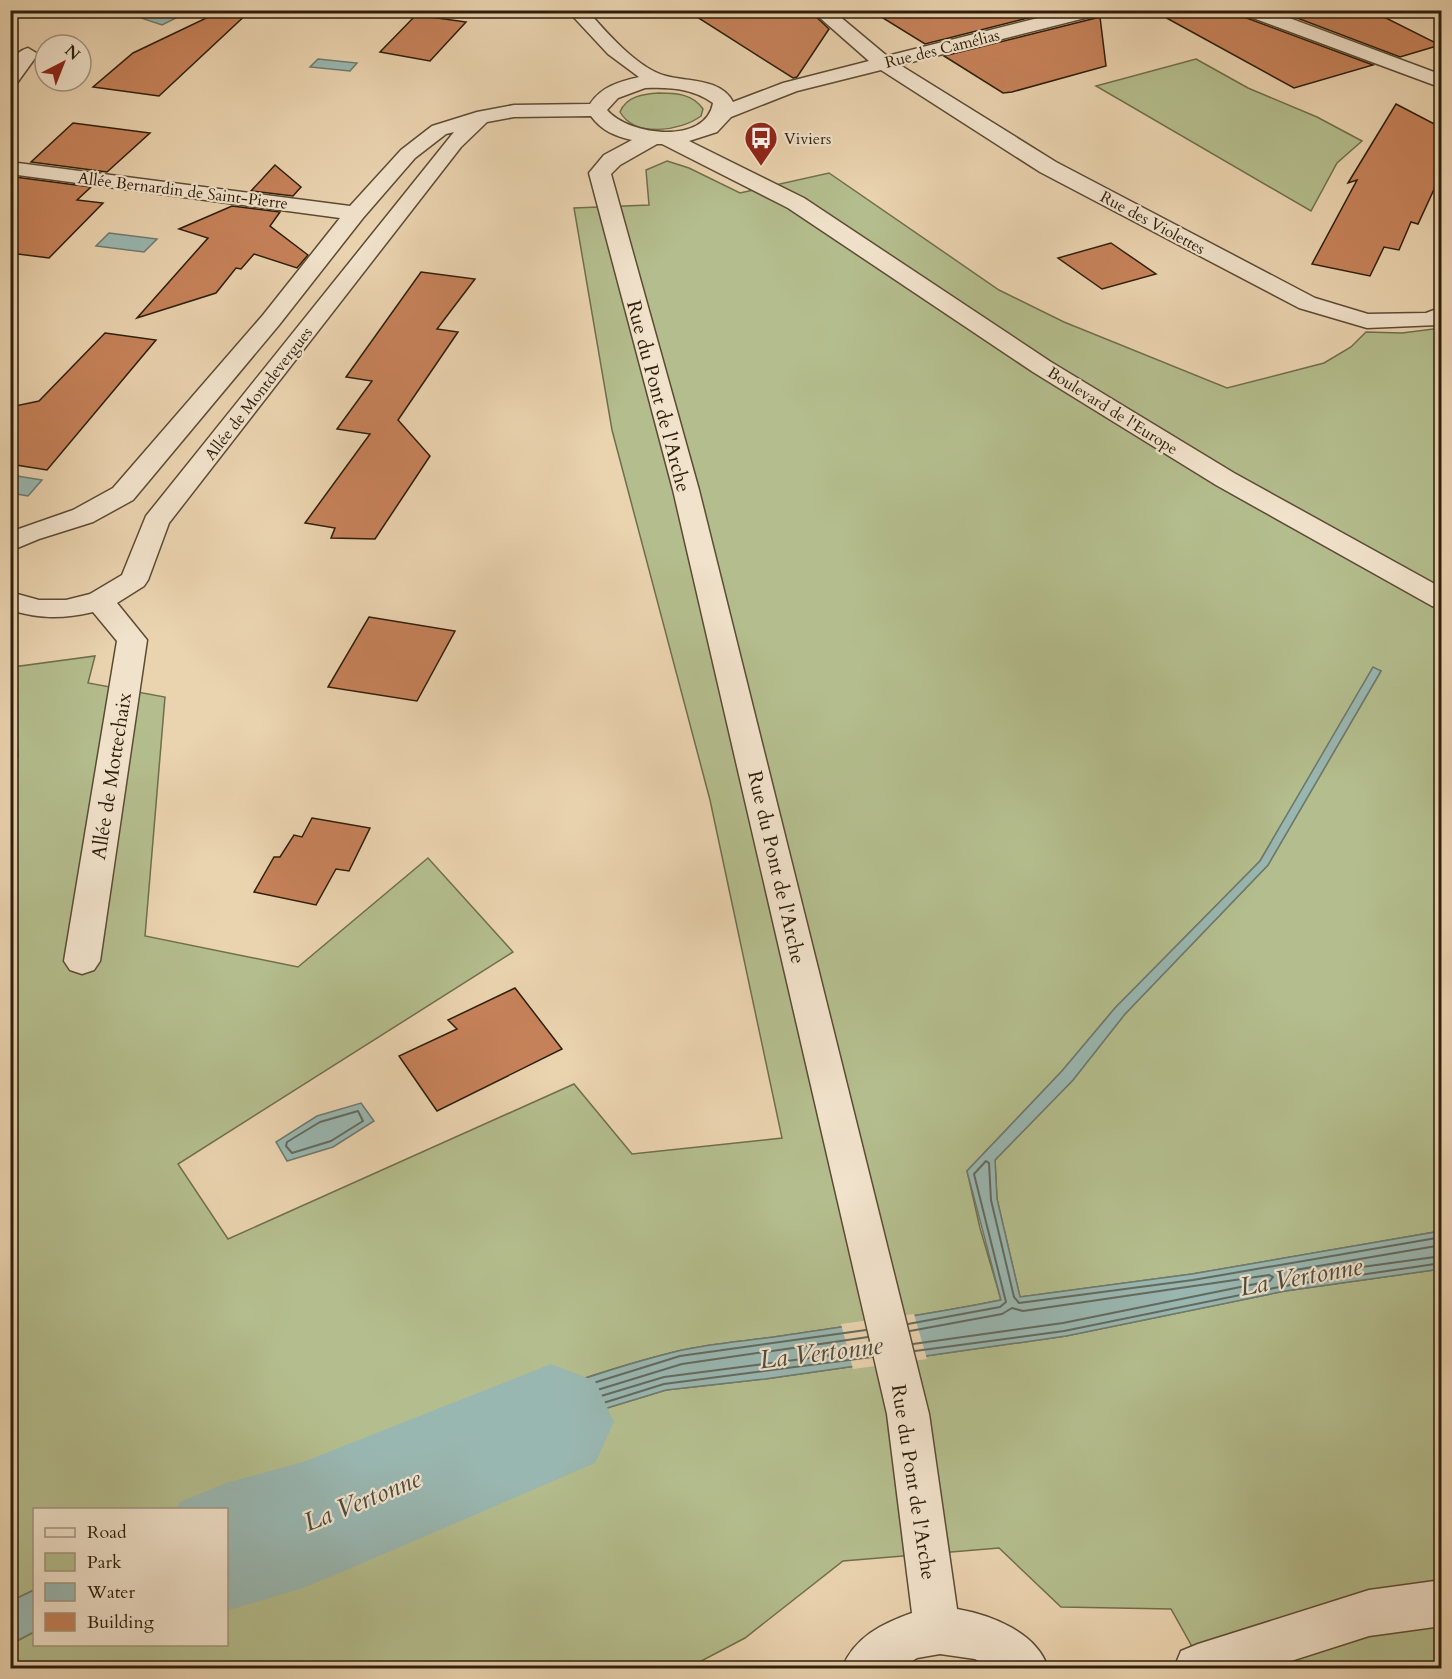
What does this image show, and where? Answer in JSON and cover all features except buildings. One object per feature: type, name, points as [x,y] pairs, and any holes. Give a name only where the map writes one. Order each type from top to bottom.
[{"type":"street","points":[[576,10],[613,51],[642,72],[660,81]]},
{"type":"street","name":"Rue des Violettes","points":[[820,10],[884,63],[1048,167],[1307,303],[1367,321],[1430,320],[1442,314]]},
{"type":"street","name":"Rue des Camélias","points":[[712,92],[790,87],[1094,10]]},
{"type":"street","points":[[1249,10],[1442,82]]},
{"type":"street","points":[[609,93],[614,78],[613,51]]},
{"type":"street","points":[[10,79],[28,54]]},
{"type":"street","points":[[659,138],[638,137],[609,126],[600,118],[597,110],[600,101],[609,93],[632,85],[660,81],[689,84],[712,92]]},
{"type":"street","name":"Rue des Camélias","points":[[659,138],[722,131],[790,87]]},
{"type":"street","name":"Boulevard de l'Europe","points":[[712,92],[723,101],[722,131],[796,202]]},
{"type":"street","name":"Allée de Montdevergues","points":[[11,543],[28,533],[83,516],[123,494],[271,320],[355,213],[408,154],[439,130],[484,116],[514,111],[597,110]]},
{"type":"street","name":"Allée de Montdevergues","points":[[10,601],[38,609],[66,609],[100,601],[134,580],[156,522],[454,143],[484,116]]},
{"type":"street","name":"Boulevard de l'Europe","points":[[659,138],[796,202],[1063,379],[1225,479],[1442,600]]},
{"type":"street","name":"Rue du Pont de l'Arche","points":[[659,138],[612,160],[600,172],[686,490],[908,1414],[937,1629]]},
{"type":"street","name":"Allée Bernardin de Saint-Pierre","points":[[10,168],[355,213]]},
{"type":"street","name":"Allée de Mottechaix","points":[[82,961],[132,640],[100,601]]},
{"type":"street","points":[[1198,1668],[1369,1613],[1442,1604]]},
{"type":"street","points":[[866,1668],[900,1640],[937,1629],[978,1636],[1014,1656],[1025,1668]]},
{"type":"green space","points":[[1196,59],[1248,88],[1317,117],[1362,141],[1337,163],[1311,211],[1096,86]]},
{"type":"green space","points":[[659,93],[689,97],[703,109],[701,116],[671,128],[647,129],[636,126],[620,112],[631,99]]},
{"type":"green space","points":[[667,161],[689,168],[740,193],[829,173],[999,290],[1064,322],[1227,388],[1324,363],[1351,347],[1366,332],[1402,333],[1441,328],[1441,1231],[1192,1274],[1020,1297],[997,1199],[995,1160],[1073,1080],[1125,1014],[1268,865],[1381,671],[1373,668],[1260,861],[1115,1008],[1062,1071],[967,1171],[980,1228],[1001,1300],[891,1320],[703,1346],[620,1367],[506,1407],[228,1518],[228,1508],[33,1508],[33,1590],[11,1601],[10,767],[18,757],[13,667],[95,656],[88,683],[165,697],[145,936],[298,967],[428,858],[513,952],[178,1164],[228,1239],[574,1084],[632,1154],[782,1138],[710,800],[612,430],[574,208],[649,205],[646,170]]},
{"type":"green space","points":[[1441,1269],[1441,1667],[1204,1668],[1171,1609],[1061,1607],[999,1548],[843,1561],[745,1638],[688,1668],[11,1668],[11,1644],[33,1633],[33,1646],[228,1646],[228,1553],[538,1429],[666,1390],[765,1379],[1066,1336],[1285,1291]]},
{"type":"water","points":[[157,11],[190,11],[162,25],[141,18]]},
{"type":"water","points":[[318,59],[357,63],[350,71],[310,67]]},
{"type":"water","points":[[109,233],[157,239],[144,252],[96,246]]},
{"type":"water","points":[[10,475],[42,480],[28,496],[11,493]]},
{"type":"water","points":[[1373,667],[1381,671],[1268,865],[1125,1014],[1073,1080],[995,1160],[997,1199],[1020,1297],[1192,1274],[1441,1231],[1441,1269],[1285,1291],[1066,1336],[765,1379],[666,1390],[538,1429],[228,1553],[228,1517],[506,1407],[620,1367],[703,1346],[891,1320],[1001,1300],[967,1171],[1062,1071],[1115,1008],[1260,861]]},
{"type":"water","points":[[361,1103],[374,1121],[333,1147],[287,1161],[276,1142],[317,1116]]},
{"type":"water","points":[[33,1590],[33,1633],[11,1644],[11,1601]]},
{"type":"pier","points":[[914,1314],[927,1359],[853,1369],[841,1324]]},
{"type":"waterway","name":"La Vertonne","points":[[228,1546],[303,1525],[551,1422]]},
{"type":"place","name":"Viviers","points":[[761,167]]}]
